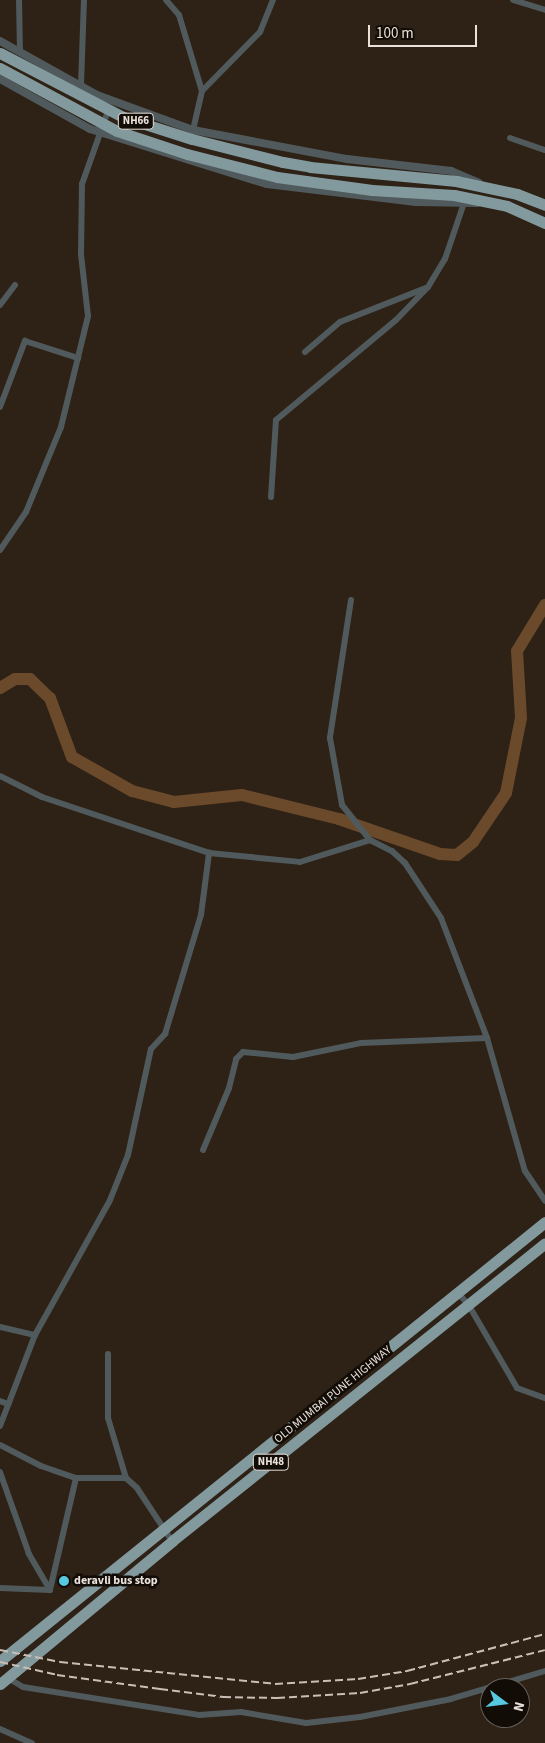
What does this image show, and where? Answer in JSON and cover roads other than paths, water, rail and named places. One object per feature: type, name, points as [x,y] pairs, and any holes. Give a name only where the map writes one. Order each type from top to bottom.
[{"type":"highway","name":"NH66","points":[[0,53],[123,117],[192,139],[310,167],[456,180],[545,204]]},
{"type":"highway","name":"NH66","points":[[0,68],[117,131],[187,154],[308,183],[372,190],[454,195],[507,206],[545,223]]},
{"type":"highway","name":"OLD MUMBAI PUNE HIGHWAY","points":[[0,1661],[74,1599],[165,1530],[545,1222]]},
{"type":"highway","name":"OLD MUMBAI PUNE HIGHWAY","points":[[4,1681],[172,1541],[545,1243]]},
{"type":"highway","points":[[74,1599],[84,1613]]},
{"type":"street","points":[[19,0],[20,51]]},
{"type":"street","points":[[81,85],[84,0]]},
{"type":"street","points":[[166,0],[178,15],[202,91],[193,130]]},
{"type":"street","points":[[202,91],[260,32],[273,0]]},
{"type":"street","points":[[513,0],[545,10]]},
{"type":"street","points":[[0,42],[112,101],[193,130],[348,159],[451,171],[489,188]]},
{"type":"street","points":[[0,79],[100,132],[267,184],[416,202],[464,204],[489,202]]},
{"type":"street","points":[[0,550],[26,512],[48,465],[61,427],[88,307],[81,255],[82,184],[112,101]]},
{"type":"street","points":[[510,138],[545,150]]},
{"type":"street","points":[[271,497],[276,420],[396,320],[428,287],[445,259],[464,204]]},
{"type":"street","points":[[0,305],[15,285]]},
{"type":"street","points":[[305,352],[340,322],[428,287]]},
{"type":"street","points":[[0,407],[25,340],[78,358]]},
{"type":"street","points":[[0,384],[7,386]]},
{"type":"street","points":[[350,600],[330,738],[342,805],[367,838],[392,852],[405,863],[442,918],[486,1038],[525,1171],[545,1201]]},
{"type":"street","points":[[0,776],[42,797],[209,853],[300,862],[367,838]]},
{"type":"street","points":[[0,1426],[35,1335],[110,1200],[128,1155],[151,1049],[165,1034],[201,915],[209,853]]},
{"type":"street","points":[[203,1150],[229,1088],[236,1059],[243,1052],[294,1057],[361,1044],[486,1038]]},
{"type":"street","points":[[458,1293],[468,1304],[518,1388],[545,1398]]},
{"type":"street","points":[[0,1327],[35,1335]]},
{"type":"street","points":[[108,1354],[108,1418],[126,1478],[137,1488],[172,1541]]},
{"type":"street","points":[[0,1401],[8,1404]]},
{"type":"street","points":[[0,1444],[41,1466],[76,1478],[126,1478]]},
{"type":"street","points":[[0,1473],[29,1554],[50,1590]]},
{"type":"street","points":[[50,1590],[76,1478]]},
{"type":"street","points":[[0,1588],[50,1590]]},
{"type":"street","points":[[4,1681],[23,1687],[189,1713],[241,1712],[306,1723],[360,1717],[451,1700],[545,1672]]},
{"type":"street","points":[[0,1728],[32,1743]]},
{"type":"waterway","points":[[0,688],[15,679],[30,679],[50,698],[72,757],[132,791],[174,802],[242,795],[339,819],[440,854],[457,855],[473,842],[506,793],[521,718],[517,651],[545,605]]},
{"type":"railway","points":[[0,1650],[60,1662],[275,1684],[358,1679],[407,1671],[545,1634]]},
{"type":"railway","points":[[0,1662],[57,1675],[160,1689],[223,1697],[277,1698],[360,1693],[410,1684],[545,1650]]},
{"type":"place","name":"deravli bus stop","points":[[64,1581]]}]
